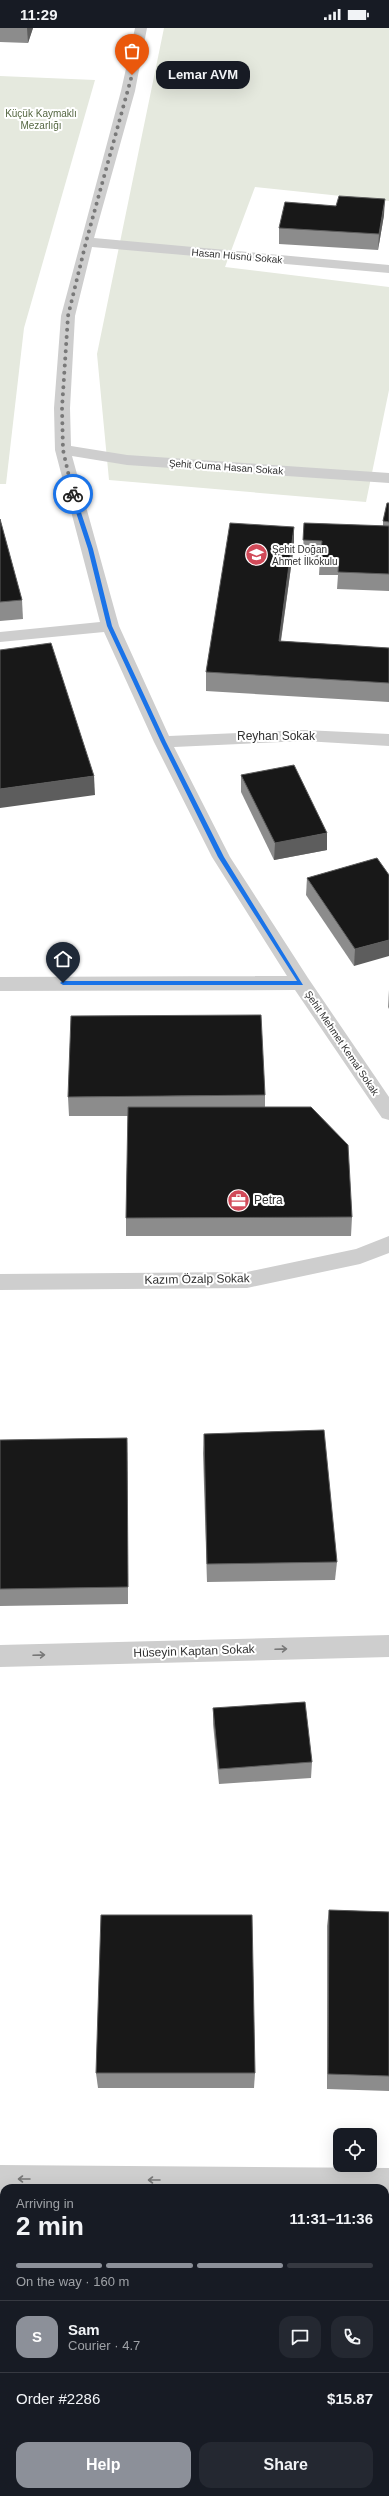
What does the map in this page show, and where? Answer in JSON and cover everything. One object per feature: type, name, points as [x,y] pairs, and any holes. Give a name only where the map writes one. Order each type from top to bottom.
[{"type":"street","name":"Şehit Mehmet Kemal Sokak","points":[[141,28],[128,90],[86,242],[68,316],[62,408],[63,450],[73,494],[90,549],[110,626],[163,742],[221,857],[301,983],[389,1113]]},
{"type":"street","name":"Hasan Hüsnü Sokak","points":[[86,242],[389,269]]},
{"type":"street","name":"Şehit Cuma Hasan Sokak","points":[[63,450],[127,460],[389,478]]},
{"type":"street","points":[[0,638],[110,626]]},
{"type":"street","name":"Reyhan Sokak","points":[[163,742],[239,736],[351,736],[389,740]]},
{"type":"street","points":[[0,984],[301,983]]},
{"type":"street","name":"Kazım Özalp Sokak","points":[[0,1282],[248,1280],[360,1256],[389,1244]]},
{"type":"street","name":"Hüseyin Kaptan Sokak","points":[[0,1656],[389,1646]]},
{"type":"street","points":[[0,2179],[389,2182]]},
{"type":"green space","points":[[164,28],[389,28],[389,201],[255,187],[225,267],[389,287],[389,390],[366,502],[109,480],[97,354]]},
{"type":"green space","name":"Küçük Kaymaklı Mezarlığı","points":[[0,76],[95,80],[24,328],[6,484],[0,484]]},
{"type":"building","points":[[339,196],[385,199],[379,234],[279,228],[285,202],[336,206]]},
{"type":"building","points":[[387,503],[389,503],[389,522],[383,521]]},
{"type":"building","points":[[0,519],[22,600],[0,602]]},
{"type":"building","points":[[230,523],[294,527],[279,641],[389,648],[389,683],[206,672]]},
{"type":"building","points":[[304,523],[389,526],[389,574],[338,572],[339,558],[320,558],[322,541],[303,540]]},
{"type":"building","points":[[51,643],[94,776],[0,789],[0,650]]},
{"type":"building","points":[[294,765],[327,833],[275,843],[241,775]]},
{"type":"building","points":[[377,858],[389,875],[389,940],[355,949],[307,878]]},
{"type":"building","points":[[261,1015],[265,1095],[68,1097],[71,1016]]},
{"type":"building","name":"Petra","points":[[128,1107],[311,1107],[348,1145],[352,1217],[126,1218]]},
{"type":"building","points":[[324,1430],[337,1562],[207,1564],[204,1434]]},
{"type":"building","points":[[127,1438],[128,1587],[0,1589],[0,1440]]},
{"type":"building","points":[[305,1702],[312,1762],[219,1769],[213,1708]]},
{"type":"building","points":[[329,1910],[389,1912],[389,2076],[328,2074]]},
{"type":"building","points":[[101,1915],[252,1915],[255,2073],[96,2073]]},
{"type":"way so far","points":[[73,494],[63,450],[62,408],[68,316],[99,192],[132,75]]},
{"type":"place","name":"Lemar AVM","points":[[132,75]]},
{"type":"place","name":"Şehit Doğan Ahmet İlkokulu","points":[[257,555]]},
{"type":"place","name":"Petra","points":[[238,1200]]},
{"type":"route","points":[[63,983],[301,983],[221,857],[163,742],[110,626],[90,549],[73,494]]}]
